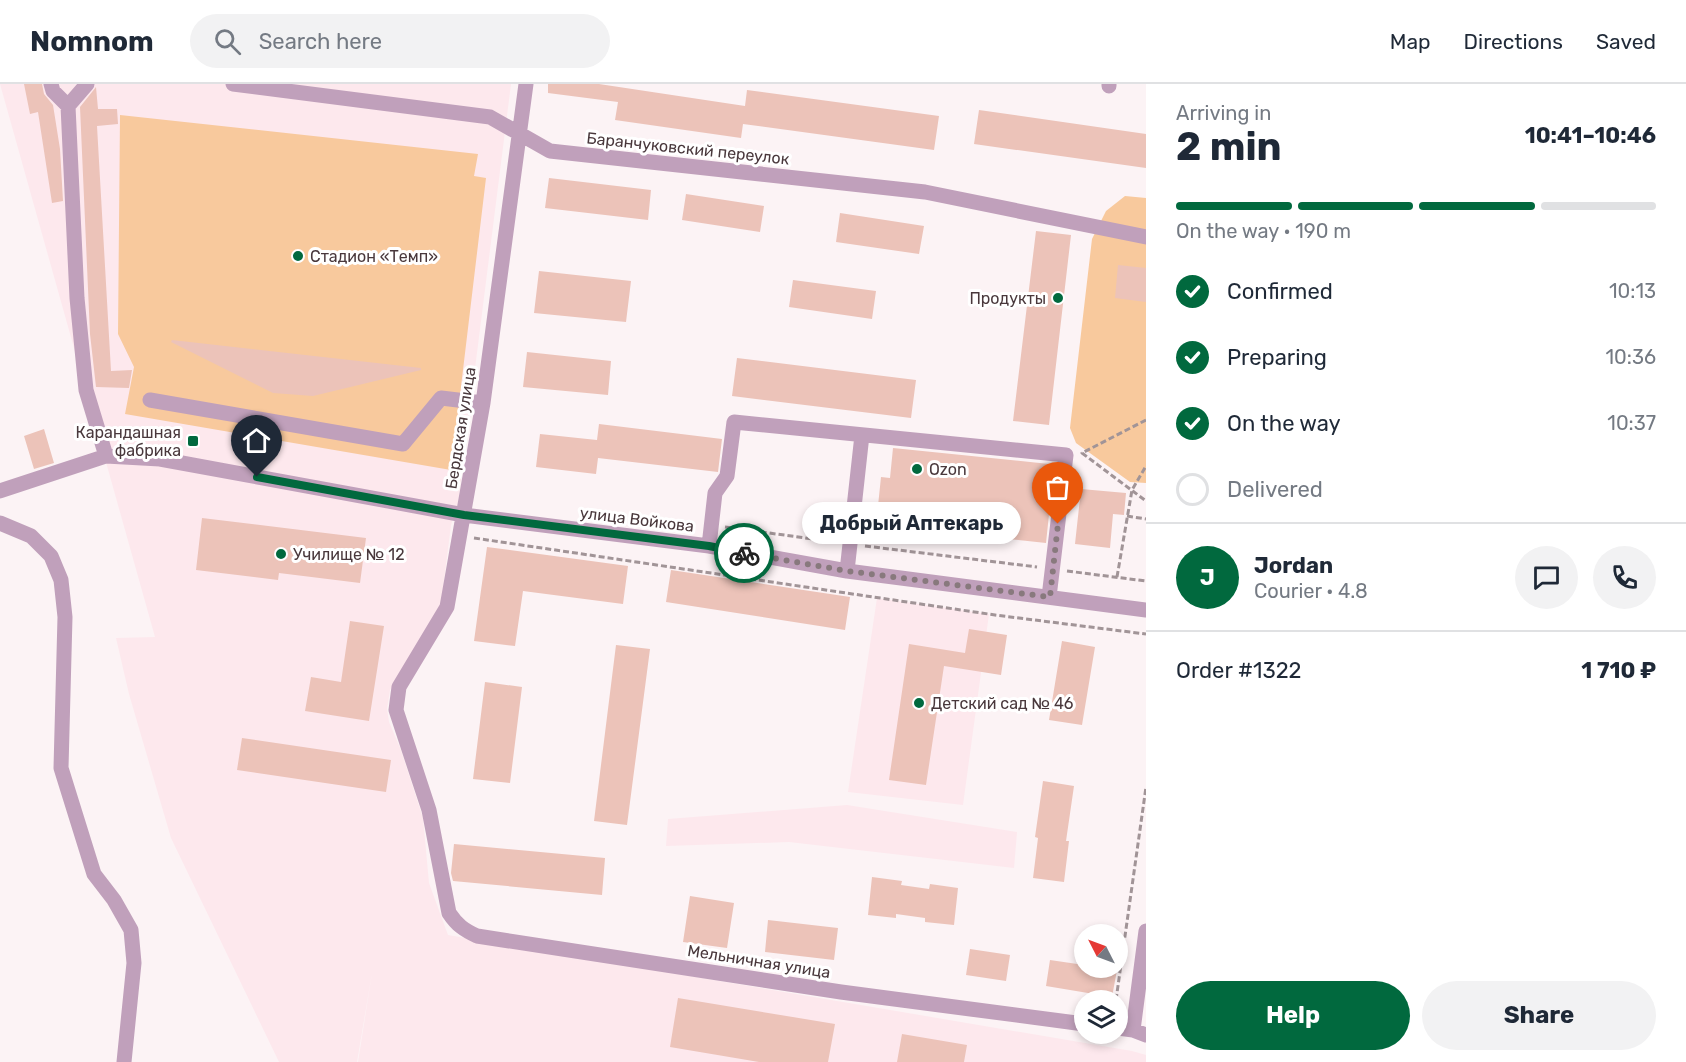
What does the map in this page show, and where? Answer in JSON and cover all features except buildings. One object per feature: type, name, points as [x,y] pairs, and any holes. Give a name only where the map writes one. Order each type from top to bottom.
[{"type":"street","points":[[51,84],[53,92],[68,106]]},
{"type":"street","points":[[0,491],[106,456],[87,390],[77,298],[68,106],[87,84]]},
{"type":"street","name":"Баранчуковский переулок","points":[[233,84],[490,117],[550,151],[926,192],[1146,237]]},
{"type":"street","name":"Бердская улица","points":[[445,902],[429,810],[396,711],[399,687],[447,607],[483,404],[526,84]]},
{"type":"street","points":[[150,400],[403,444],[441,398],[483,404]]},
{"type":"street","points":[[709,546],[715,493],[727,476],[734,423],[1066,455],[1050,597]]},
{"type":"street","points":[[847,571],[862,435]]},
{"type":"street","name":"улица Войкова","points":[[106,456],[160,459],[464,515],[709,546],[847,571],[1146,610]]},
{"type":"street","points":[[0,523],[31,537],[51,556],[62,580],[65,617],[61,768],[94,874],[114,900],[131,930],[134,963],[124,1062]]},
{"type":"street","name":"Мельничная улица","points":[[445,902],[448,913],[455,923],[464,931],[477,936],[841,992],[1074,1023]]},
{"type":"street","points":[[1132,1031],[1146,931]]},
{"type":"path","points":[[1146,420],[1082,453],[1146,501]]},
{"type":"path","points":[[1117,577],[1132,490],[1146,465]]},
{"type":"path","points":[[1127,516],[1146,519]]},
{"type":"path","points":[[711,525],[1146,580]]},
{"type":"path","points":[[459,536],[852,592],[995,615],[1146,634]]},
{"type":"path","points":[[1117,990],[1146,787]]},
{"type":"shaded area","points":[[0,84],[511,84],[458,503],[451,525],[441,605],[390,690],[387,709],[389,722],[401,750],[423,818],[429,883],[448,935],[1074,1041],[1074,1044],[1091,1044],[1132,1051],[1146,1055],[1146,1062],[358,1062],[372,973],[357,1062],[279,1062],[171,838],[129,694],[116,638],[155,637]]},
{"type":"shaded area","name":"Стадион «Темп»","points":[[120,115],[478,154],[474,176],[486,178],[451,470],[125,414],[134,367],[118,334]]},
{"type":"shaded area","points":[[1125,196],[1146,198],[1146,483],[1130,482],[1076,443],[1070,428],[1092,239],[1106,211]]},
{"type":"shaded area","name":"Детский сад № 46","points":[[877,598],[989,614],[963,805],[848,792]]},
{"type":"shaded area","points":[[847,805],[1017,832],[1014,868],[789,842],[666,846],[668,819]]},
{"type":"way so far","points":[[744,553],[847,571],[1050,597],[1058,524]]},
{"type":"place","name":"Стадион «Темп»","points":[[298,256]]},
{"type":"place","name":"Продукты","points":[[1058,298]]},
{"type":"place","name":"Карандашная фабрика","points":[[193,441]]},
{"type":"place","name":"Ozon","points":[[917,469]]},
{"type":"place","name":"Добрый Аптекарь","points":[[1058,524]]},
{"type":"place","name":"Училище № 12","points":[[281,554]]},
{"type":"place","name":"Детский сад № 46","points":[[919,703]]},
{"type":"route","points":[[257,477],[464,515],[709,546],[744,553]]}]
